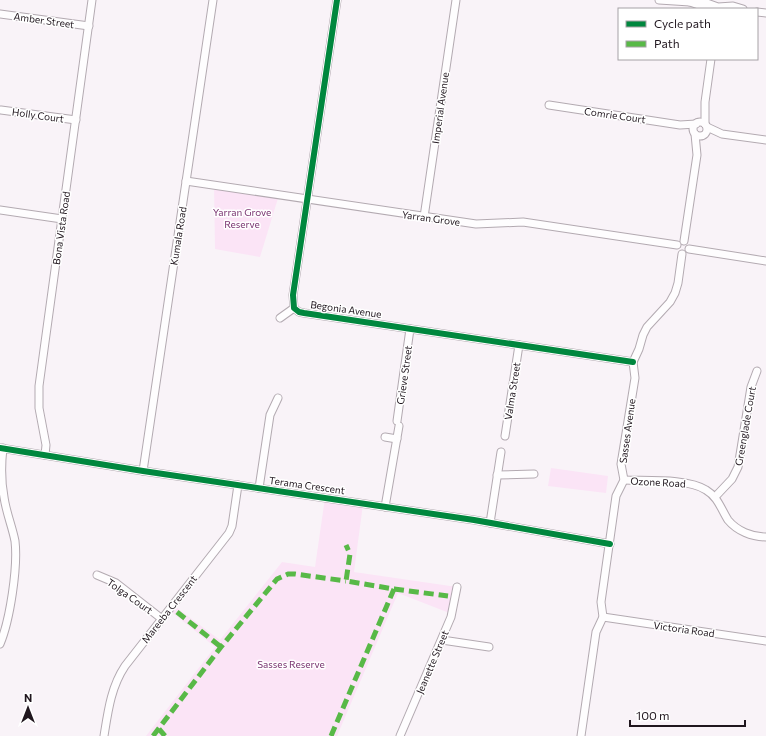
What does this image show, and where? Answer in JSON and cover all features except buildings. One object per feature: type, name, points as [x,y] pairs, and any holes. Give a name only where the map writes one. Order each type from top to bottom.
[{"type":"street","name":"Bona Vista Road","points":[[45,456],[46,445],[40,415],[39,394],[92,0]]},
{"type":"street","name":"Kumala Road","points":[[143,471],[213,0]]},
{"type":"street","points":[[280,318],[294,308],[293,298],[337,0]]},
{"type":"street","name":"Imperial Avenue","points":[[424,216],[456,0]]},
{"type":"street","points":[[659,0],[704,2],[718,8],[733,6],[740,8]]},
{"type":"street","points":[[690,2],[707,8]]},
{"type":"street","name":"Amber Street","points":[[0,14],[89,26]]},
{"type":"street","points":[[697,155],[695,128],[704,102],[711,60]]},
{"type":"street","points":[[684,241],[697,155],[704,135],[708,130],[706,126],[704,102]]},
{"type":"street","name":"Comrie Court","points":[[549,105],[695,128]]},
{"type":"street","name":"Holly Court","points":[[1,110],[76,120]]},
{"type":"street","points":[[695,128],[701,122],[722,134]]},
{"type":"street","points":[[695,128],[700,136],[722,134],[766,140]]},
{"type":"street","name":"Yarran Grove","points":[[186,181],[476,224],[523,222],[677,245]]},
{"type":"street","points":[[0,210],[62,219]]},
{"type":"street","points":[[684,241],[679,242],[677,245],[678,251],[682,254],[686,253],[689,249]]},
{"type":"street","points":[[684,241],[688,243],[689,249]]},
{"type":"street","points":[[689,249],[766,260]]},
{"type":"street","name":"Sasses Avenue","points":[[624,480],[621,464],[635,378],[633,362],[647,327],[670,302],[675,293],[682,254]]},
{"type":"street","name":"Begonia Avenue","points":[[294,308],[299,312],[304,313],[633,362]]},
{"type":"street","name":"Grieve Street","points":[[384,507],[397,439],[410,329]]},
{"type":"street","name":"Valma Street","points":[[505,436],[519,345]]},
{"type":"street","name":"Greenglade Court","points":[[715,497],[732,479],[738,467],[751,388],[757,372]]},
{"type":"street","points":[[259,488],[270,415],[278,398]]},
{"type":"street","points":[[385,437],[397,439]]},
{"type":"street","points":[[0,644],[3,621],[13,585],[15,551],[14,535],[2,489],[1,448]]},
{"type":"street","name":"Terama Crescent","points":[[1,448],[45,456],[490,523],[610,544]]},
{"type":"street","points":[[490,523],[501,452]]},
{"type":"street","points":[[498,475],[534,474]]},
{"type":"street","points":[[581,736],[596,632],[603,617],[601,602],[616,496],[624,480]]},
{"type":"street","name":"Ozone Road","points":[[624,480],[689,483],[706,490],[715,497],[728,519],[739,529],[749,534],[766,538]]},
{"type":"street","name":"Mareeba Crescent","points":[[104,736],[110,699],[116,681],[125,666],[229,533],[232,526],[238,485]]},
{"type":"street","name":"Tolga Court","points":[[97,575],[116,583],[162,619]]},
{"type":"street","name":"Jeanette Street","points":[[400,736],[453,612],[457,587]]},
{"type":"street","name":"Victoria Road","points":[[603,617],[766,641]]},
{"type":"street","points":[[442,640],[489,647]]},
{"type":"green space","name":"Yarran Grove Reserve","points":[[214,185],[279,195],[260,257],[215,249]]},
{"type":"green space","points":[[551,468],[608,476],[606,493],[548,486]]},
{"type":"green space","name":"Sasses Reserve","points":[[325,498],[363,504],[354,572],[457,587],[452,614],[398,593],[337,736],[146,736],[215,647],[169,610],[173,605],[220,640],[282,562],[315,567]]},
{"type":"marked path","points":[[331,736],[394,589],[346,581],[350,554],[346,545]]},
{"type":"marked path","points":[[153,736],[221,647],[277,579],[288,574],[295,574],[346,581]]},
{"type":"marked path","points":[[394,589],[448,596]]},
{"type":"marked path","points":[[177,612],[221,647]]},
{"type":"marked path","points":[[159,729],[165,736]]},
{"type":"cycle path","points":[[337,0],[293,295],[294,308],[299,312],[304,313],[633,362]]},
{"type":"cycle path","points":[[0,448],[143,471],[474,520],[610,544]]}]
